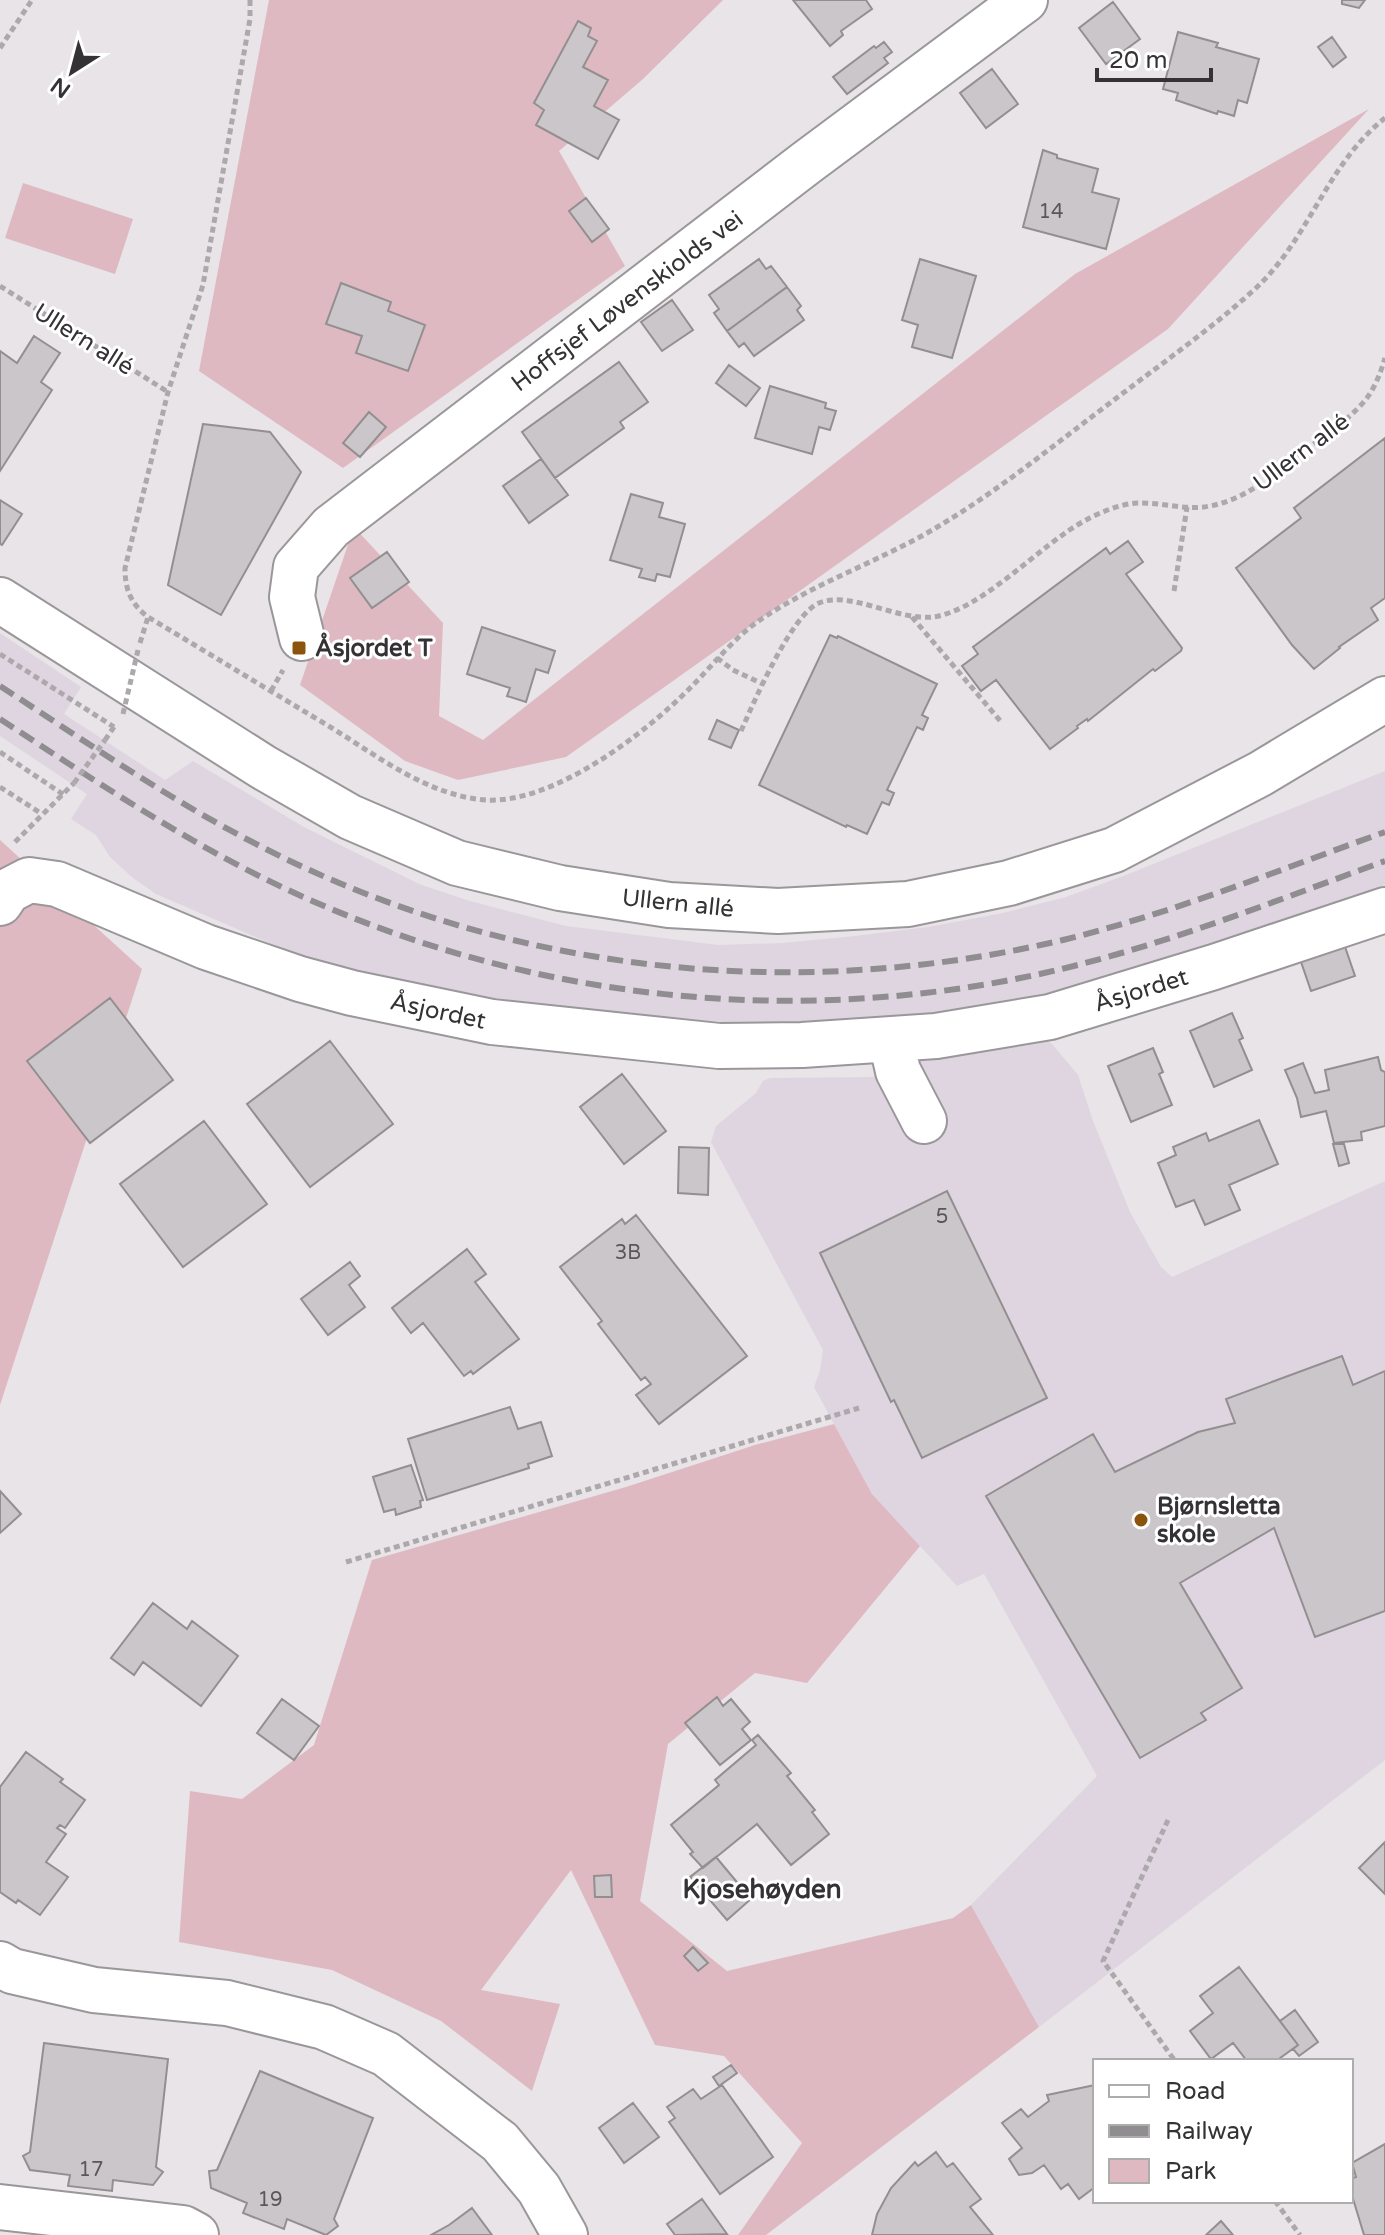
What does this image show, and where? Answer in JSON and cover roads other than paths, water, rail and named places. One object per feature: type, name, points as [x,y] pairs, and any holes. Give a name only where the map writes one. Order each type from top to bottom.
[{"type":"street","name":"Hoffsjef Løvenskiolds vei","points":[[302,638],[292,597],[296,567],[331,527],[806,163],[1025,0]]},
{"type":"street","name":"Ullern allé","points":[[0,600],[263,767],[350,817],[457,863],[560,888],[669,905],[778,911],[908,904],[1009,883],[1114,850],[1260,774],[1385,699]]},
{"type":"street","name":"Åsjordet","points":[[4,897],[29,880],[57,884],[206,947],[300,979],[365,996],[492,1022],[719,1046],[891,1040],[982,1030],[1062,1014],[1385,910]]},
{"type":"street","points":[[891,1040],[898,1071],[924,1121]]},
{"type":"street","points":[[0,1964],[12,1971],[94,1990],[227,2003],[324,2027],[386,2054],[500,2142],[539,2189],[565,2235]]},
{"type":"street","points":[[0,2207],[183,2228],[196,2235]]},
{"type":"railway","points":[[0,686],[192,808],[258,845],[352,888],[450,923],[550,948],[652,964],[754,972],[858,970],[961,960],[1063,940],[1145,917],[1385,832]]},
{"type":"railway","points":[[0,719],[183,835],[299,895],[383,929],[469,957],[557,978],[646,992],[735,999],[825,1000],[915,994],[1005,981],[1054,971],[1150,944],[1385,861]]},
{"type":"place","name":"Åsjordet T","points":[[299,648]]},
{"type":"place","name":"Bjørnsletta skole","points":[[1141,1520]]},
{"type":"district","name":"Kjosehøyden","points":[[762,1889]]}]
